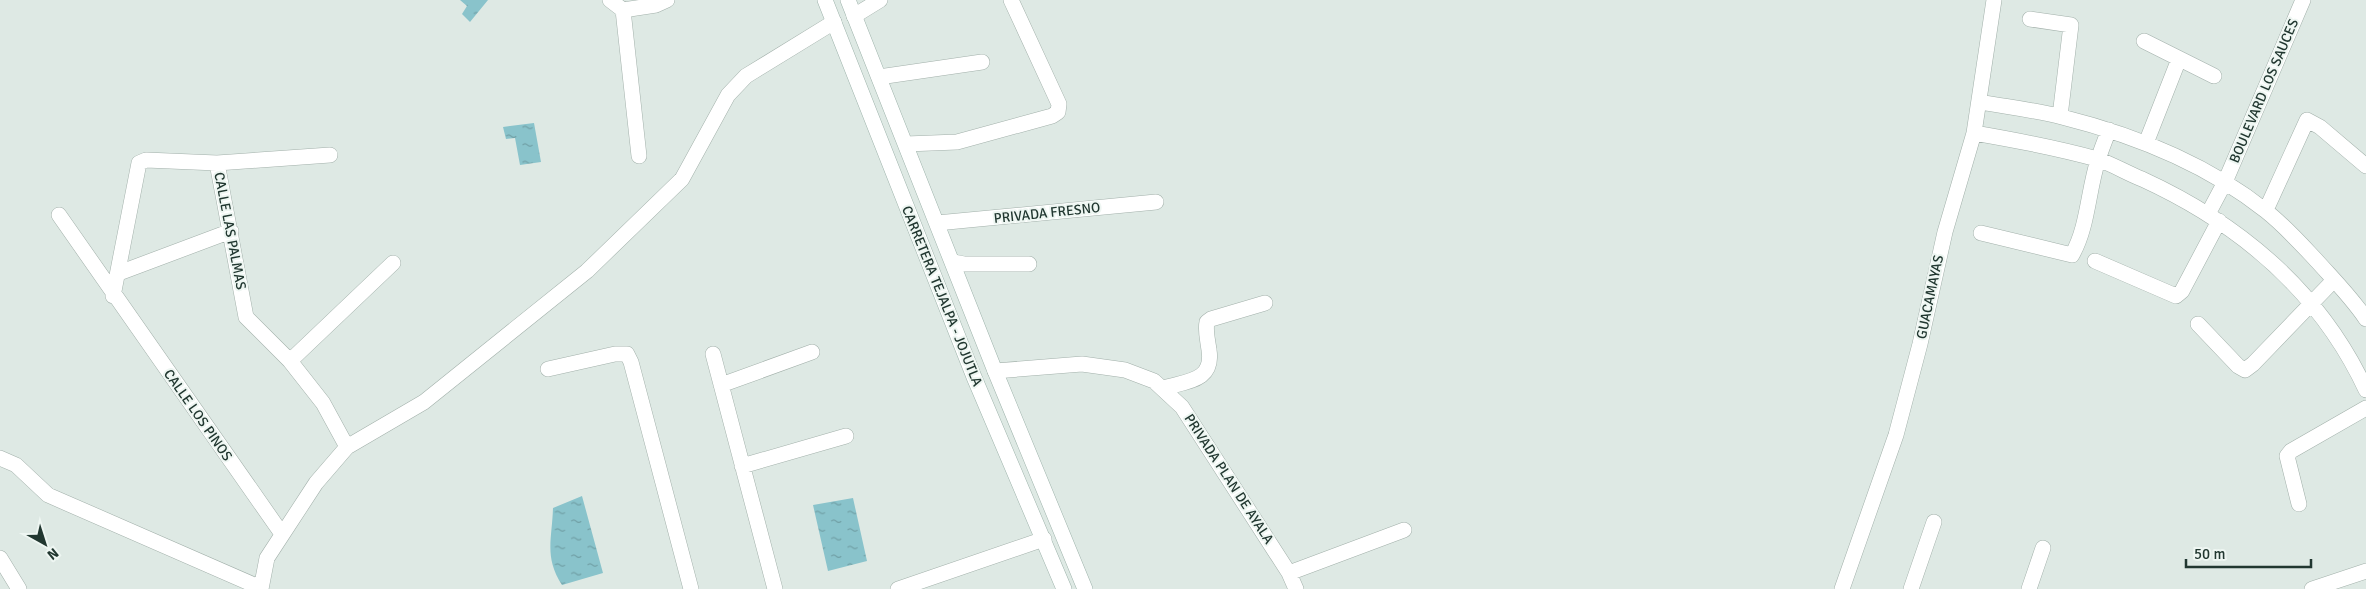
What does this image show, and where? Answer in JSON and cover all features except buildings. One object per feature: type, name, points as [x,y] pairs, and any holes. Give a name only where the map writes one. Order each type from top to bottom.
[{"type":"street","points":[[610,0],[623,10],[656,6],[667,0]]},
{"type":"street","name":"CARRETERA TEJALPA - JOJUTLA","points":[[825,0],[974,377],[1064,589]]},
{"type":"street","name":"CARRETERA TEJALPA - JOJUTLA","points":[[848,0],[995,371],[1085,589]]},
{"type":"street","points":[[854,16],[880,0]]},
{"type":"street","points":[[906,144],[958,142],[1052,116],[1058,112],[1059,104],[1011,0]]},
{"type":"street","name":"GUACAMAYAS","points":[[1842,589],[1896,435],[1920,344],[1945,232],[1974,133],[1994,0]]},
{"type":"street","name":"BOULEVARD LOS SAUCES","points":[[2095,261],[2176,296],[2182,291],[2213,218],[2225,182],[2303,0]]},
{"type":"street","points":[[623,10],[639,156]]},
{"type":"street","points":[[2030,19],[2071,25],[2060,116]]},
{"type":"street","points":[[0,458],[16,465],[48,495],[261,588],[268,558],[282,534],[316,483],[347,447],[424,402],[587,271],[682,178],[696,156],[728,95],[746,76],[834,22]]},
{"type":"street","points":[[2144,41],[2214,76]]},
{"type":"street","points":[[2146,143],[2179,59]]},
{"type":"street","points":[[880,77],[982,62]]},
{"type":"street","points":[[1980,102],[2060,116],[2109,130],[2146,143],[2225,182],[2266,210],[2296,238],[2364,311]]},
{"type":"street","points":[[2266,210],[2307,120],[2320,127],[2366,166]]},
{"type":"street","points":[[1981,234],[2072,255],[2076,248],[2089,201],[2098,160],[2109,130]]},
{"type":"street","points":[[1974,133],[2098,160],[2167,191],[2245,238],[2277,266],[2311,303],[2343,348],[2366,390]]},
{"type":"street","points":[[216,163],[330,156]]},
{"type":"street","name":"CALLE LAS PALMAS","points":[[113,296],[119,273],[139,162],[146,160],[216,163],[246,317],[290,361],[323,403],[347,447]]},
{"type":"street","name":"PRIVADA FRESNO","points":[[937,223],[1156,202]]},
{"type":"street","name":"CALLE LOS PINOS","points":[[59,215],[113,296],[282,534]]},
{"type":"street","points":[[119,273],[230,231]]},
{"type":"street","points":[[925,253],[946,245]]},
{"type":"street","points":[[953,262],[964,264],[1029,264]]},
{"type":"street","points":[[290,361],[393,264]]},
{"type":"street","points":[[2198,324],[2238,366],[2245,370],[2334,280]]},
{"type":"street","points":[[1164,388],[1203,376],[1209,368],[1211,361],[1207,322],[1211,319],[1265,303]]},
{"type":"street","points":[[721,385],[812,352]]},
{"type":"street","points":[[548,369],[615,354],[627,354],[631,362],[690,589]]},
{"type":"street","points":[[712,354],[775,589]]},
{"type":"street","name":"PRIVADA PLAN DE AYALA","points":[[995,371],[1082,364],[1125,370],[1154,381],[1164,388],[1182,407],[1289,573],[1296,589]]},
{"type":"street","points":[[2299,504],[2287,456],[2291,451],[2366,408]]},
{"type":"street","points":[[742,466],[846,436]]},
{"type":"street","points":[[1911,589],[1934,522]]},
{"type":"street","points":[[1289,573],[1404,530]]},
{"type":"street","points":[[898,589],[1044,539]]},
{"type":"street","points":[[2029,589],[2043,548]]},
{"type":"street","points":[[0,558],[19,589]]},
{"type":"street","points":[[2312,589],[2366,572]]},
{"type":"water","points":[[460,0],[488,0],[470,22],[462,14],[467,6]]},
{"type":"water","points":[[534,123],[541,162],[520,165],[515,138],[506,139],[503,127]]},
{"type":"water","points":[[582,496],[603,573],[562,585],[556,575],[551,557],[553,508]]},
{"type":"water","points":[[853,498],[867,561],[828,571],[813,505]]}]
